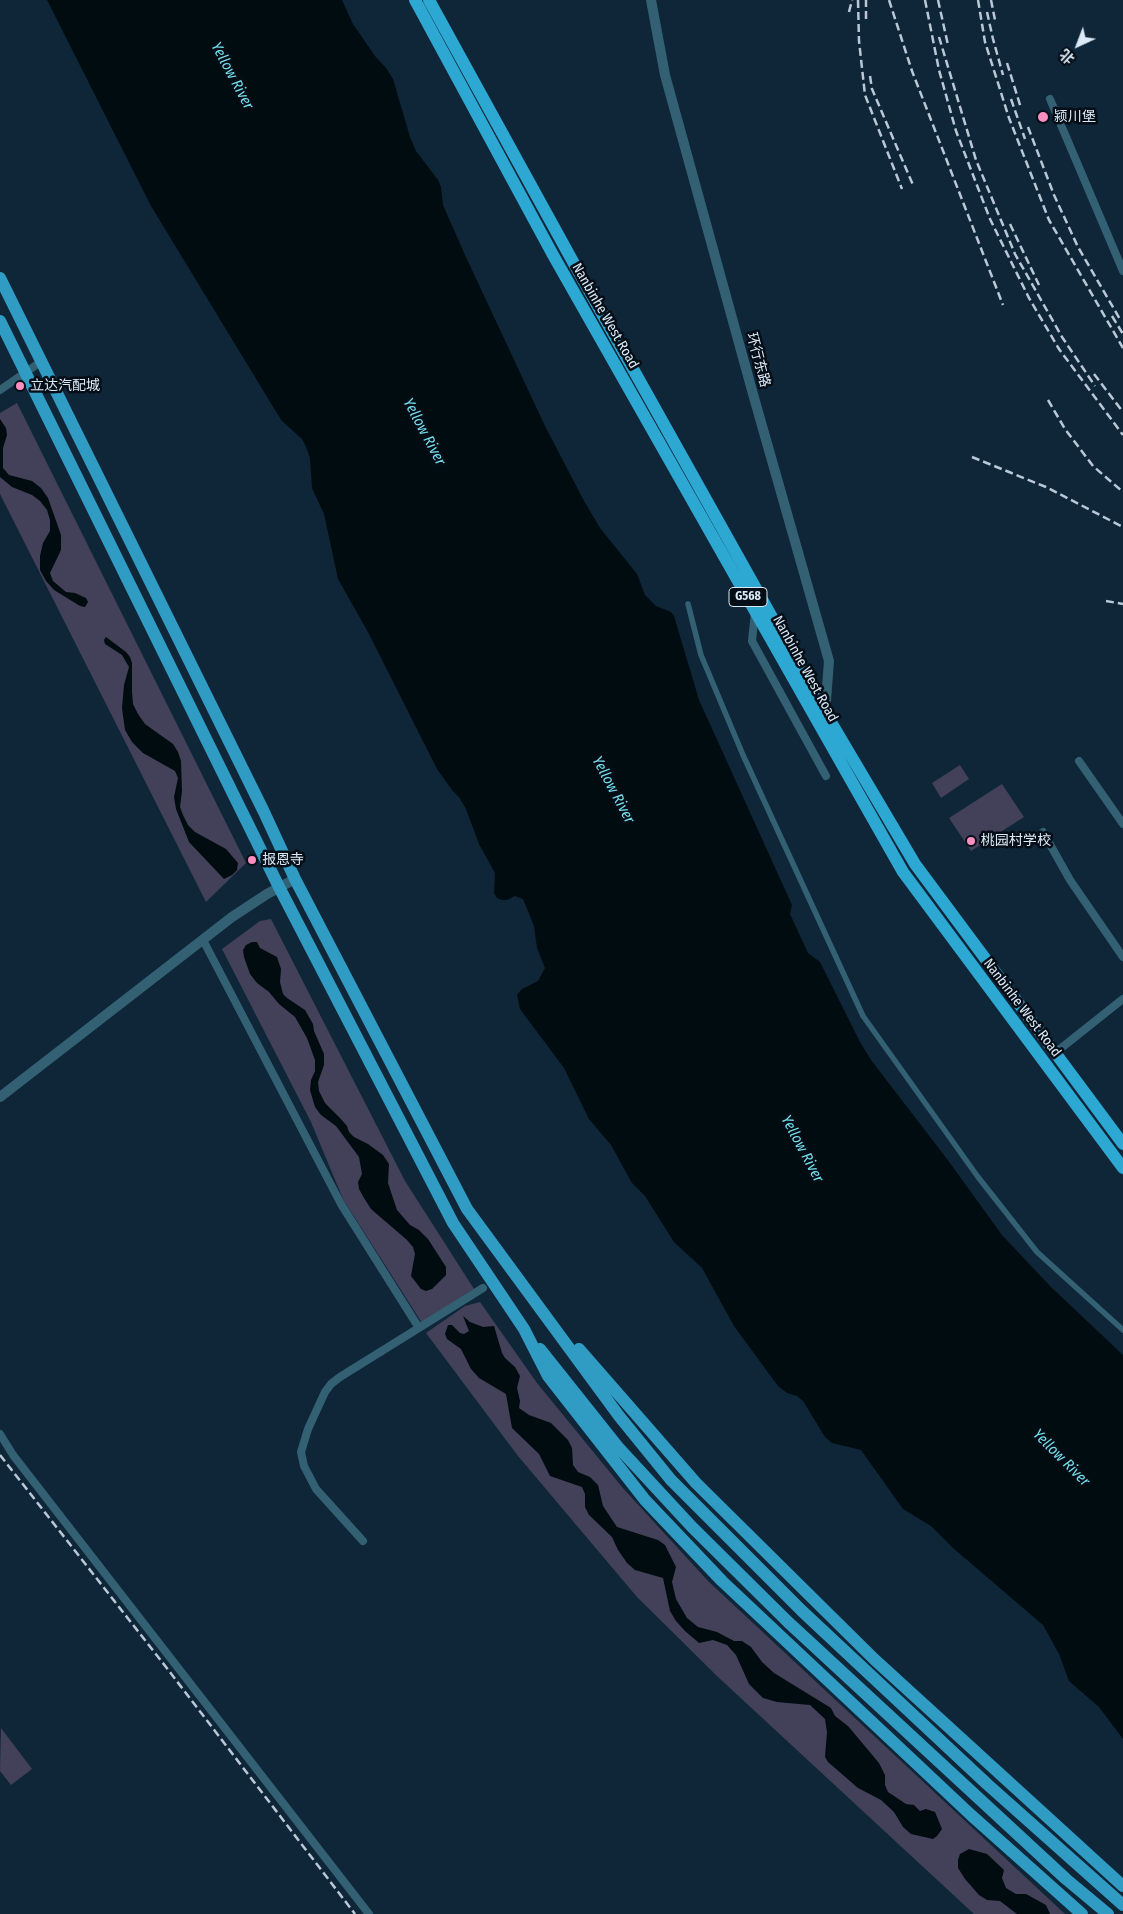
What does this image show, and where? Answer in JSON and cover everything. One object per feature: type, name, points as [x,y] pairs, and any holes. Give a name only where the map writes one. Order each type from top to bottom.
[{"type":"highway","name":"Nanbinhe West Road","points":[[415,0],[553,256],[756,610],[818,725],[903,872],[1123,1168]]},
{"type":"highway","name":"Nanbinhe West Road","points":[[430,0],[825,712],[915,864],[1123,1144]]},
{"type":"main road","points":[[0,278],[264,812],[295,879],[467,1209],[619,1416],[671,1480],[802,1611],[987,1784],[1123,1905]]},
{"type":"main road","points":[[0,321],[279,887],[453,1223],[524,1329],[618,1447],[668,1502],[788,1622],[1066,1879],[1108,1914]]},
{"type":"main road","points":[[510,1268],[540,1297],[584,1355],[696,1483],[874,1659],[1123,1886]]},
{"type":"main road","points":[[524,1329],[548,1376],[645,1500],[702,1561],[971,1815],[1082,1914]]},
{"type":"street","name":"环行东路","points":[[651,0],[668,84],[829,661],[825,712],[818,725]]},
{"type":"street","points":[[1050,99],[1123,271]]},
{"type":"street","points":[[0,390],[42,361]]},
{"type":"street","points":[[688,604],[701,655],[739,746],[863,1016],[978,1177],[1037,1252],[1123,1330]]},
{"type":"street","points":[[756,610],[752,641],[826,776]]},
{"type":"street","points":[[1079,761],[1123,824]]},
{"type":"street","points":[[1043,832],[1070,880],[1123,957]]},
{"type":"street","points":[[0,1097],[232,917],[295,879]]},
{"type":"street","points":[[203,940],[341,1204],[418,1328]]},
{"type":"street","points":[[1055,1053],[1123,999]]},
{"type":"street","points":[[363,1541],[316,1489],[304,1466],[301,1452],[308,1429],[325,1392],[331,1384],[483,1288]]},
{"type":"street","points":[[0,1434],[25,1470],[368,1914]]},
{"type":"shaded area","points":[[17,403],[246,863],[206,902],[0,494],[0,413]]},
{"type":"shaded area","points":[[960,765],[969,779],[941,798],[932,783]]},
{"type":"shaded area","points":[[1002,784],[1024,817],[971,851],[949,818]]},
{"type":"shaded area","points":[[271,919],[405,1181],[474,1289],[422,1323],[343,1199],[311,1122],[222,949],[260,921]]},
{"type":"shaded area","points":[[480,1302],[537,1383],[622,1487],[708,1581],[1065,1914],[974,1914],[718,1677],[637,1597],[518,1456],[426,1333],[465,1306]]},
{"type":"shaded area","points":[[1,1728],[32,1769],[11,1785],[0,1771]]},
{"type":"water","name":"Yellow River","points":[[47,0],[342,0],[353,24],[393,79],[416,151],[438,180],[441,187],[443,205],[465,255],[545,426],[583,499],[600,528],[637,574],[645,595],[656,606],[671,612],[674,616],[699,700],[792,905],[790,914],[808,953],[820,962],[871,1060],[947,1159],[1002,1235],[1051,1287],[1123,1355],[1123,1739],[1099,1707],[1069,1681],[1059,1654],[1043,1625],[953,1548],[931,1526],[903,1509],[861,1450],[832,1443],[825,1437],[803,1401],[778,1386],[734,1326],[702,1268],[674,1242],[645,1196],[632,1183],[611,1145],[589,1119],[564,1068],[520,1009],[517,995],[522,989],[538,981],[545,968],[537,948],[534,926],[523,899],[515,896],[502,900],[497,898],[494,893],[495,873],[479,844],[466,809],[437,769],[369,634],[338,579],[324,514],[312,488],[310,458],[302,439],[282,421],[151,206]]},
{"type":"water","points":[[0,419],[6,428],[7,435],[3,448],[3,468],[9,475],[32,481],[41,488],[48,498],[61,535],[61,550],[50,573],[53,581],[66,592],[75,593],[86,598],[88,602],[85,607],[80,606],[54,590],[40,570],[40,556],[43,543],[50,531],[50,520],[47,510],[40,501],[32,495],[12,487],[0,477]]},
{"type":"water","points":[[106,637],[130,657],[132,663],[133,704],[138,714],[145,724],[173,744],[178,752],[181,761],[182,791],[180,807],[188,825],[195,832],[226,849],[238,863],[237,870],[232,875],[224,879],[189,842],[176,809],[174,797],[178,778],[175,771],[143,753],[132,742],[125,730],[122,708],[124,685],[129,667],[122,655],[105,644],[104,640]]},
{"type":"water","points":[[257,942],[260,948],[277,957],[281,969],[280,982],[283,994],[305,1010],[313,1024],[324,1054],[324,1065],[318,1082],[319,1091],[325,1103],[347,1126],[349,1132],[354,1137],[383,1155],[389,1164],[388,1183],[397,1210],[410,1225],[419,1230],[428,1239],[446,1267],[446,1275],[432,1289],[426,1291],[421,1289],[411,1276],[415,1254],[413,1247],[371,1209],[359,1189],[358,1182],[362,1174],[359,1157],[336,1126],[321,1115],[315,1107],[310,1090],[311,1080],[315,1071],[315,1060],[307,1038],[295,1017],[257,983],[250,974],[243,950],[246,945]]},
{"type":"water","points":[[463,1316],[470,1322],[483,1327],[494,1326],[502,1353],[515,1367],[520,1376],[517,1388],[520,1401],[519,1408],[529,1415],[551,1423],[568,1440],[572,1448],[573,1465],[578,1472],[590,1477],[598,1485],[603,1506],[617,1527],[658,1540],[665,1545],[676,1567],[672,1582],[676,1599],[687,1618],[698,1627],[717,1632],[734,1641],[742,1641],[751,1647],[762,1662],[774,1673],[831,1708],[835,1716],[848,1726],[879,1763],[885,1775],[885,1785],[888,1792],[906,1804],[914,1805],[920,1811],[926,1809],[935,1812],[942,1829],[937,1836],[933,1839],[911,1834],[903,1827],[894,1812],[881,1800],[858,1788],[828,1762],[825,1757],[827,1732],[825,1719],[810,1705],[777,1702],[763,1698],[749,1684],[736,1655],[727,1645],[713,1640],[699,1643],[685,1631],[670,1611],[663,1578],[635,1570],[627,1563],[612,1537],[589,1515],[585,1507],[585,1494],[582,1487],[550,1476],[539,1454],[512,1428],[506,1394],[479,1378],[471,1369],[461,1349],[447,1339],[445,1334],[448,1325],[452,1325],[460,1333],[464,1334],[469,1331]]},
{"type":"water","points":[[969,1849],[987,1854],[1004,1870],[1002,1878],[1006,1888],[1016,1894],[1026,1894],[1046,1905],[1050,1914],[1017,1914],[1000,1901],[987,1900],[979,1895],[958,1868],[960,1854]]},
{"type":"railway","points":[[849,12],[852,0]]},
{"type":"railway","points":[[858,0],[859,41],[865,95],[902,189]]},
{"type":"railway","points":[[866,0],[866,19]]},
{"type":"railway","points":[[889,0],[912,71],[1003,305]]},
{"type":"railway","points":[[925,0],[939,70],[956,131],[990,219],[1029,298],[1059,349],[1123,435]]},
{"type":"railway","points":[[938,0],[948,45]]},
{"type":"railway","points":[[978,0],[985,42],[1009,118],[1049,220],[1123,348]]},
{"type":"railway","points":[[991,0],[995,20]]},
{"type":"railway","points":[[987,12],[1003,75]]},
{"type":"railway","points":[[939,37],[976,160],[1015,254],[1062,337],[1095,386]]},
{"type":"railway","points":[[1007,63],[1021,108]]},
{"type":"railway","points":[[870,76],[872,89],[913,185]]},
{"type":"railway","points":[[1011,99],[1025,139]]},
{"type":"railway","points":[[1028,127],[1054,195],[1078,247],[1121,321]]},
{"type":"railway","points":[[1010,224],[1039,285]]},
{"type":"railway","points":[[1112,316],[1123,334]]},
{"type":"railway","points":[[1094,374],[1123,412]]},
{"type":"railway","points":[[1048,400],[1065,429],[1093,466],[1123,492]]},
{"type":"railway","points":[[972,457],[1046,487],[1123,527]]},
{"type":"railway","points":[[1106,601],[1123,604]]},
{"type":"railway","points":[[0,1455],[166,1667],[355,1914]]},
{"type":"place","name":"颍川堡","points":[[1043,117]]},
{"type":"place","name":"立达汽配城","points":[[20,386]]},
{"type":"place","name":"桃园村学校","points":[[971,841]]},
{"type":"place","name":"报恩寺","points":[[252,860]]}]
